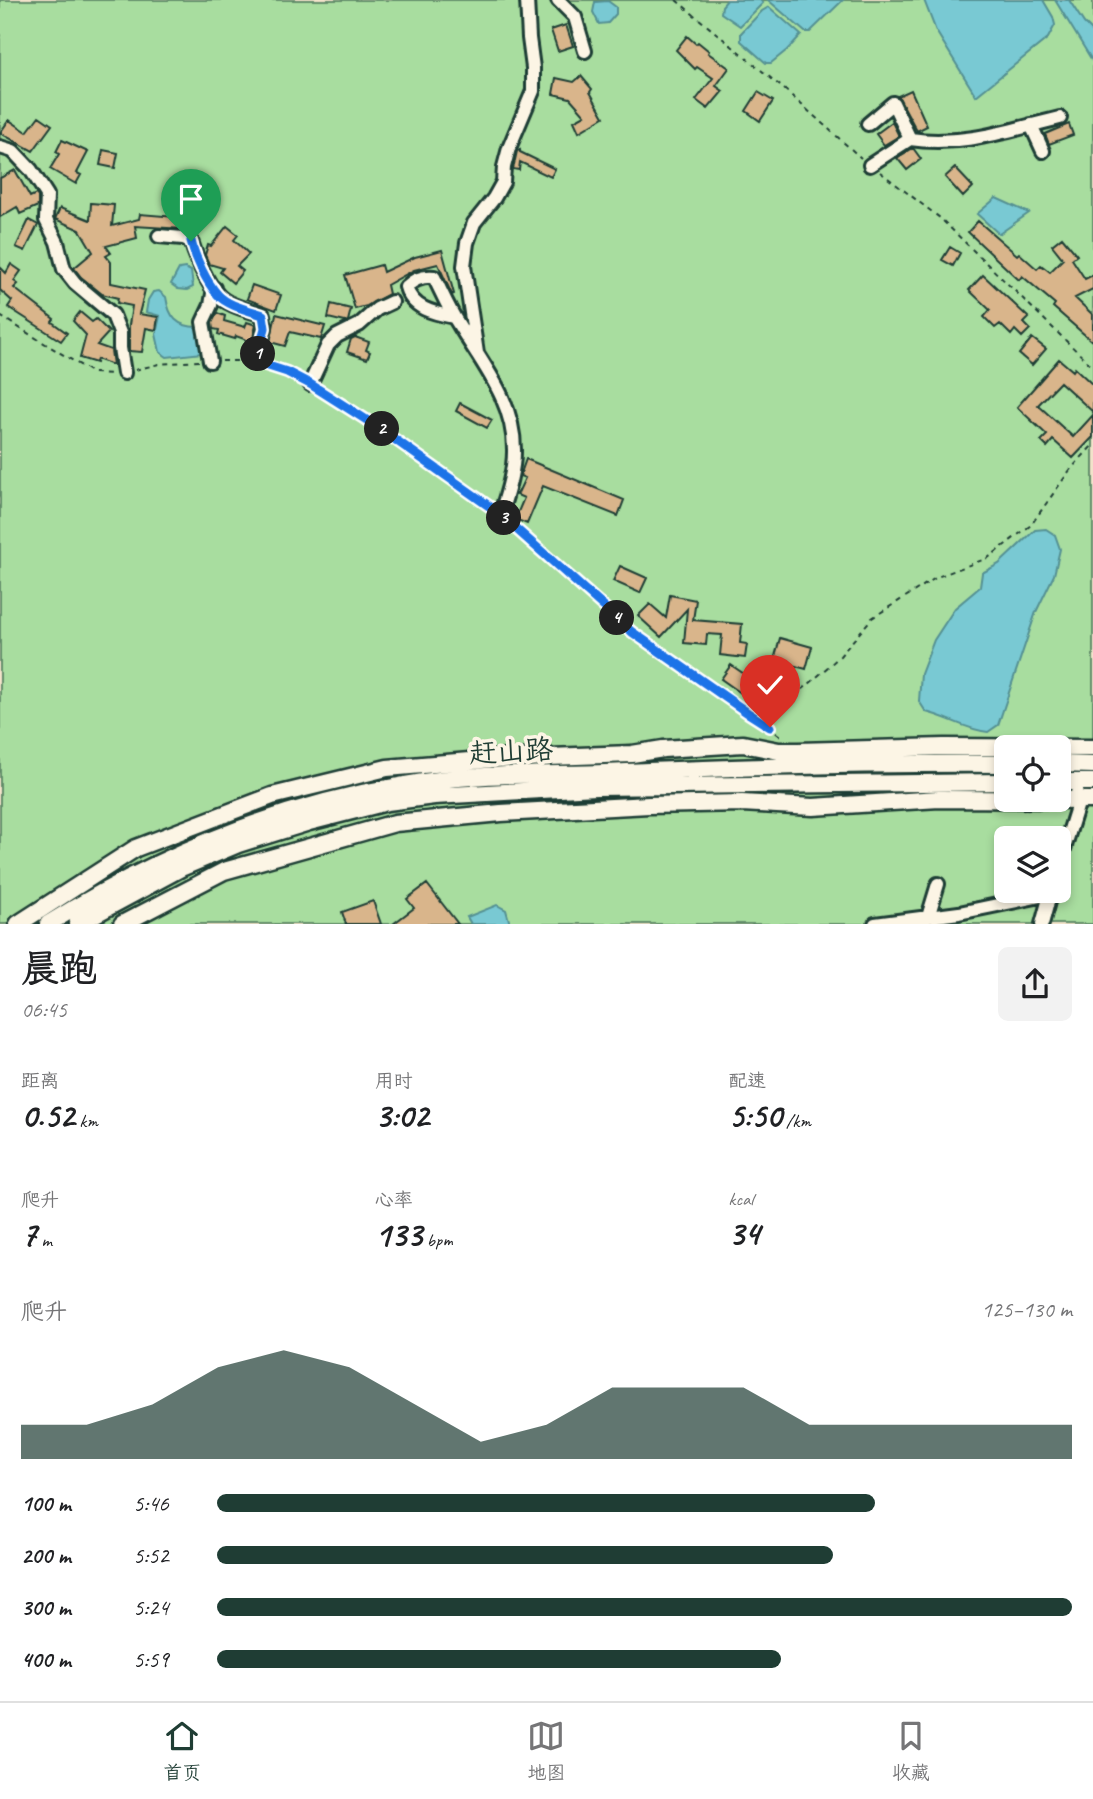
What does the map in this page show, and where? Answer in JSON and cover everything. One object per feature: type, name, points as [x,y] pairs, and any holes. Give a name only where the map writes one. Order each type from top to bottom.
[{"type":"main road","points":[[18,924],[136,848],[272,796],[387,768],[493,759],[632,754],[663,748],[743,744],[779,751],[944,747],[1093,748]]},
{"type":"main road","name":"赶山路","points":[[48,924],[156,863],[221,836],[302,808],[405,784],[630,771],[994,764]]},
{"type":"main road","points":[[1071,764],[1093,765]]},
{"type":"main road","name":"赶山路","points":[[77,924],[183,867],[238,844],[387,802],[434,796],[596,787],[994,782]]},
{"type":"main road","points":[[122,924],[225,871],[395,823],[501,813],[649,805],[742,803],[813,807],[939,799],[1085,800]]},
{"type":"street","points":[[477,353],[464,266],[467,243],[474,223],[503,182],[509,148],[533,91],[527,0]]},
{"type":"street","points":[[558,0],[575,17],[585,51]]},
{"type":"street","points":[[868,124],[893,103],[910,139]]},
{"type":"street","points":[[870,165],[910,139],[935,143],[970,140],[1060,118]]},
{"type":"street","points":[[1031,125],[1043,152]]},
{"type":"street","points":[[0,147],[13,152],[31,170],[47,195],[46,220],[57,242],[64,269],[75,283],[113,315],[120,333],[124,373]]},
{"type":"street","points":[[159,236],[191,241],[196,257],[218,295],[234,305],[263,315],[265,328],[256,362]]},
{"type":"street","points":[[210,361],[204,322],[214,296],[214,288]]},
{"type":"street","points":[[310,384],[328,345],[337,335],[359,326],[377,309],[392,302]]},
{"type":"street","points":[[454,317],[504,399],[511,424],[514,451],[509,487],[500,515]]},
{"type":"street","points":[[1071,826],[1077,807],[1085,800],[1085,782]]},
{"type":"street","points":[[928,917],[938,884]]},
{"type":"street","points":[[875,924],[959,913],[1002,903]]},
{"type":"street","points":[[1042,924],[1047,903]]},
{"type":"path","points":[[676,0],[784,89],[870,165],[940,218],[1093,367]]},
{"type":"path","points":[[0,316],[100,375],[124,373],[159,364],[256,362],[287,372],[310,384],[376,426],[500,515],[632,632],[761,721],[798,751]]},
{"type":"path","points":[[761,721],[808,685],[839,656],[872,618],[937,577],[988,558],[1031,524],[1070,470],[1093,445]]},
{"type":"green space","points":[[0,0],[1093,0],[1093,924],[0,924]]},
{"type":"water","points":[[727,0],[760,0],[763,3],[740,26],[721,13]]},
{"type":"water","points":[[768,0],[843,0],[810,32],[805,32]]},
{"type":"water","points":[[924,0],[1043,0],[1055,25],[1048,38],[976,96],[936,31]]},
{"type":"water","points":[[1055,0],[1069,0],[1093,32],[1093,62]]},
{"type":"water","points":[[608,1],[616,7],[616,14],[608,23],[599,24],[593,12],[595,2]]},
{"type":"water","points":[[769,7],[801,35],[771,63],[766,63],[741,41],[741,33]]},
{"type":"water","points":[[996,198],[1029,213],[999,234],[977,214]]},
{"type":"water","points":[[179,269],[191,271],[193,287],[187,290],[178,289],[171,284]]},
{"type":"water","points":[[159,291],[166,297],[175,320],[198,327],[203,353],[167,357],[160,352],[156,334],[160,316],[146,312],[148,300],[153,292]]},
{"type":"water","points":[[1046,529],[1055,535],[1060,549],[1054,575],[1036,612],[998,725],[988,732],[980,731],[926,712],[919,701],[921,674],[934,640],[955,608],[980,587],[982,573],[999,564],[1035,530]]},
{"type":"water","points":[[497,905],[506,910],[510,924],[471,924],[467,917]]},
{"type":"building","points":[[566,25],[573,46],[558,51],[551,30]]},
{"type":"building","points":[[687,36],[729,68],[716,86],[723,91],[708,109],[696,100],[713,78],[697,67],[695,69],[676,50]]},
{"type":"building","points":[[581,76],[592,89],[590,92],[604,117],[579,132],[574,121],[585,115],[570,98],[553,94],[556,78],[574,82]]},
{"type":"building","points":[[911,90],[927,126],[917,131],[898,96]]},
{"type":"building","points":[[758,92],[773,101],[760,121],[746,111]]},
{"type":"building","points":[[39,116],[52,125],[33,151],[0,133],[9,120],[27,132]]},
{"type":"building","points":[[892,122],[899,136],[884,145],[876,134]]},
{"type":"building","points":[[1069,124],[1073,135],[1049,144],[1045,134]]},
{"type":"building","points":[[62,140],[88,152],[77,173],[81,175],[76,184],[50,169],[59,154],[56,152]]},
{"type":"building","points":[[913,148],[921,159],[907,170],[897,158]]},
{"type":"building","points":[[103,150],[118,153],[115,168],[100,165]]},
{"type":"building","points":[[520,150],[555,169],[551,177],[520,162],[519,170],[513,169],[517,151]]},
{"type":"building","points":[[955,168],[973,187],[963,197],[945,177]]},
{"type":"building","points":[[15,170],[30,197],[36,194],[38,197],[38,206],[20,214],[17,207],[0,217],[0,178]]},
{"type":"building","points":[[91,203],[114,205],[112,226],[139,219],[140,214],[176,217],[176,212],[185,213],[184,221],[194,222],[193,232],[135,226],[137,238],[106,246],[111,253],[106,256],[111,262],[111,283],[145,290],[139,314],[158,317],[156,330],[146,328],[142,352],[129,351],[132,306],[117,303],[118,298],[102,294],[81,277],[74,268],[93,252],[80,230],[55,219],[60,208],[90,220]]},
{"type":"building","points":[[29,220],[38,225],[25,251],[16,247]]},
{"type":"building","points":[[978,221],[1017,255],[1019,253],[1037,269],[1041,265],[1050,272],[1063,259],[1052,245],[1062,237],[1077,255],[1072,259],[1085,279],[1093,275],[1093,289],[1075,298],[1093,315],[1093,342],[1053,307],[1055,304],[1022,276],[1019,280],[968,232]]},
{"type":"building","points":[[227,226],[238,235],[234,240],[249,254],[237,266],[243,271],[233,283],[220,272],[223,268],[209,264],[205,255],[208,245],[211,246]]},
{"type":"building","points":[[950,247],[960,253],[953,266],[942,260]]},
{"type":"building","points":[[442,250],[454,294],[452,295],[438,264],[414,270],[387,285],[389,294],[355,309],[345,275],[381,265],[383,272],[415,257]]},
{"type":"building","points":[[11,264],[21,271],[14,281],[18,284],[14,288],[54,319],[52,322],[67,333],[61,341],[8,307],[12,301],[0,290],[0,267],[6,273]]},
{"type":"building","points":[[983,275],[1029,318],[1024,323],[1030,329],[1022,337],[1015,330],[1011,335],[1000,324],[995,328],[984,317],[990,310],[969,290]]},
{"type":"building","points":[[252,285],[281,295],[276,310],[247,299]]},
{"type":"building","points":[[331,304],[351,309],[348,321],[328,318]]},
{"type":"building","points":[[80,312],[92,322],[96,319],[109,332],[97,345],[111,350],[113,365],[97,359],[96,363],[80,358],[86,335],[73,321]]},
{"type":"building","points":[[217,313],[225,316],[224,321],[245,327],[247,322],[256,325],[252,342],[236,336],[235,339],[218,334],[219,330],[213,329],[212,323]]},
{"type":"building","points":[[276,314],[325,326],[321,339],[290,332],[285,346],[270,342]]},
{"type":"building","points":[[355,337],[369,342],[366,350],[370,352],[367,359],[347,352],[351,339]]},
{"type":"building","points":[[1032,338],[1046,349],[1032,365],[1019,354]]},
{"type":"building","points":[[1059,359],[1073,371],[1075,368],[1093,385],[1093,412],[1060,382],[1038,405],[1073,437],[1093,415],[1093,437],[1073,458],[1053,440],[1047,447],[1041,441],[1047,435],[1017,407]]},
{"type":"building","points":[[460,403],[492,420],[487,428],[456,411]]},
{"type":"building","points":[[526,459],[624,500],[618,516],[543,486],[527,524],[515,519],[524,498],[517,495],[525,478],[520,476]]},
{"type":"building","points":[[620,566],[647,578],[640,593],[613,581]]},
{"type":"building","points":[[670,595],[696,600],[693,620],[742,624],[740,643],[747,644],[745,658],[720,655],[722,635],[707,634],[706,645],[684,643],[687,609],[661,637],[638,616],[650,604],[666,618]]},
{"type":"building","points":[[780,638],[812,647],[806,669],[774,660]]},
{"type":"building","points":[[731,665],[750,678],[741,693],[721,679]]},
{"type":"building","points":[[427,884],[458,924],[393,924],[414,908],[407,899]]},
{"type":"building","points":[[373,901],[381,924],[346,924],[342,912]]},
{"type":"route","points":[[191,241],[196,257],[218,295],[234,305],[263,315],[265,328],[256,362],[287,372],[329,395],[496,511],[632,632],[770,727]]}]
